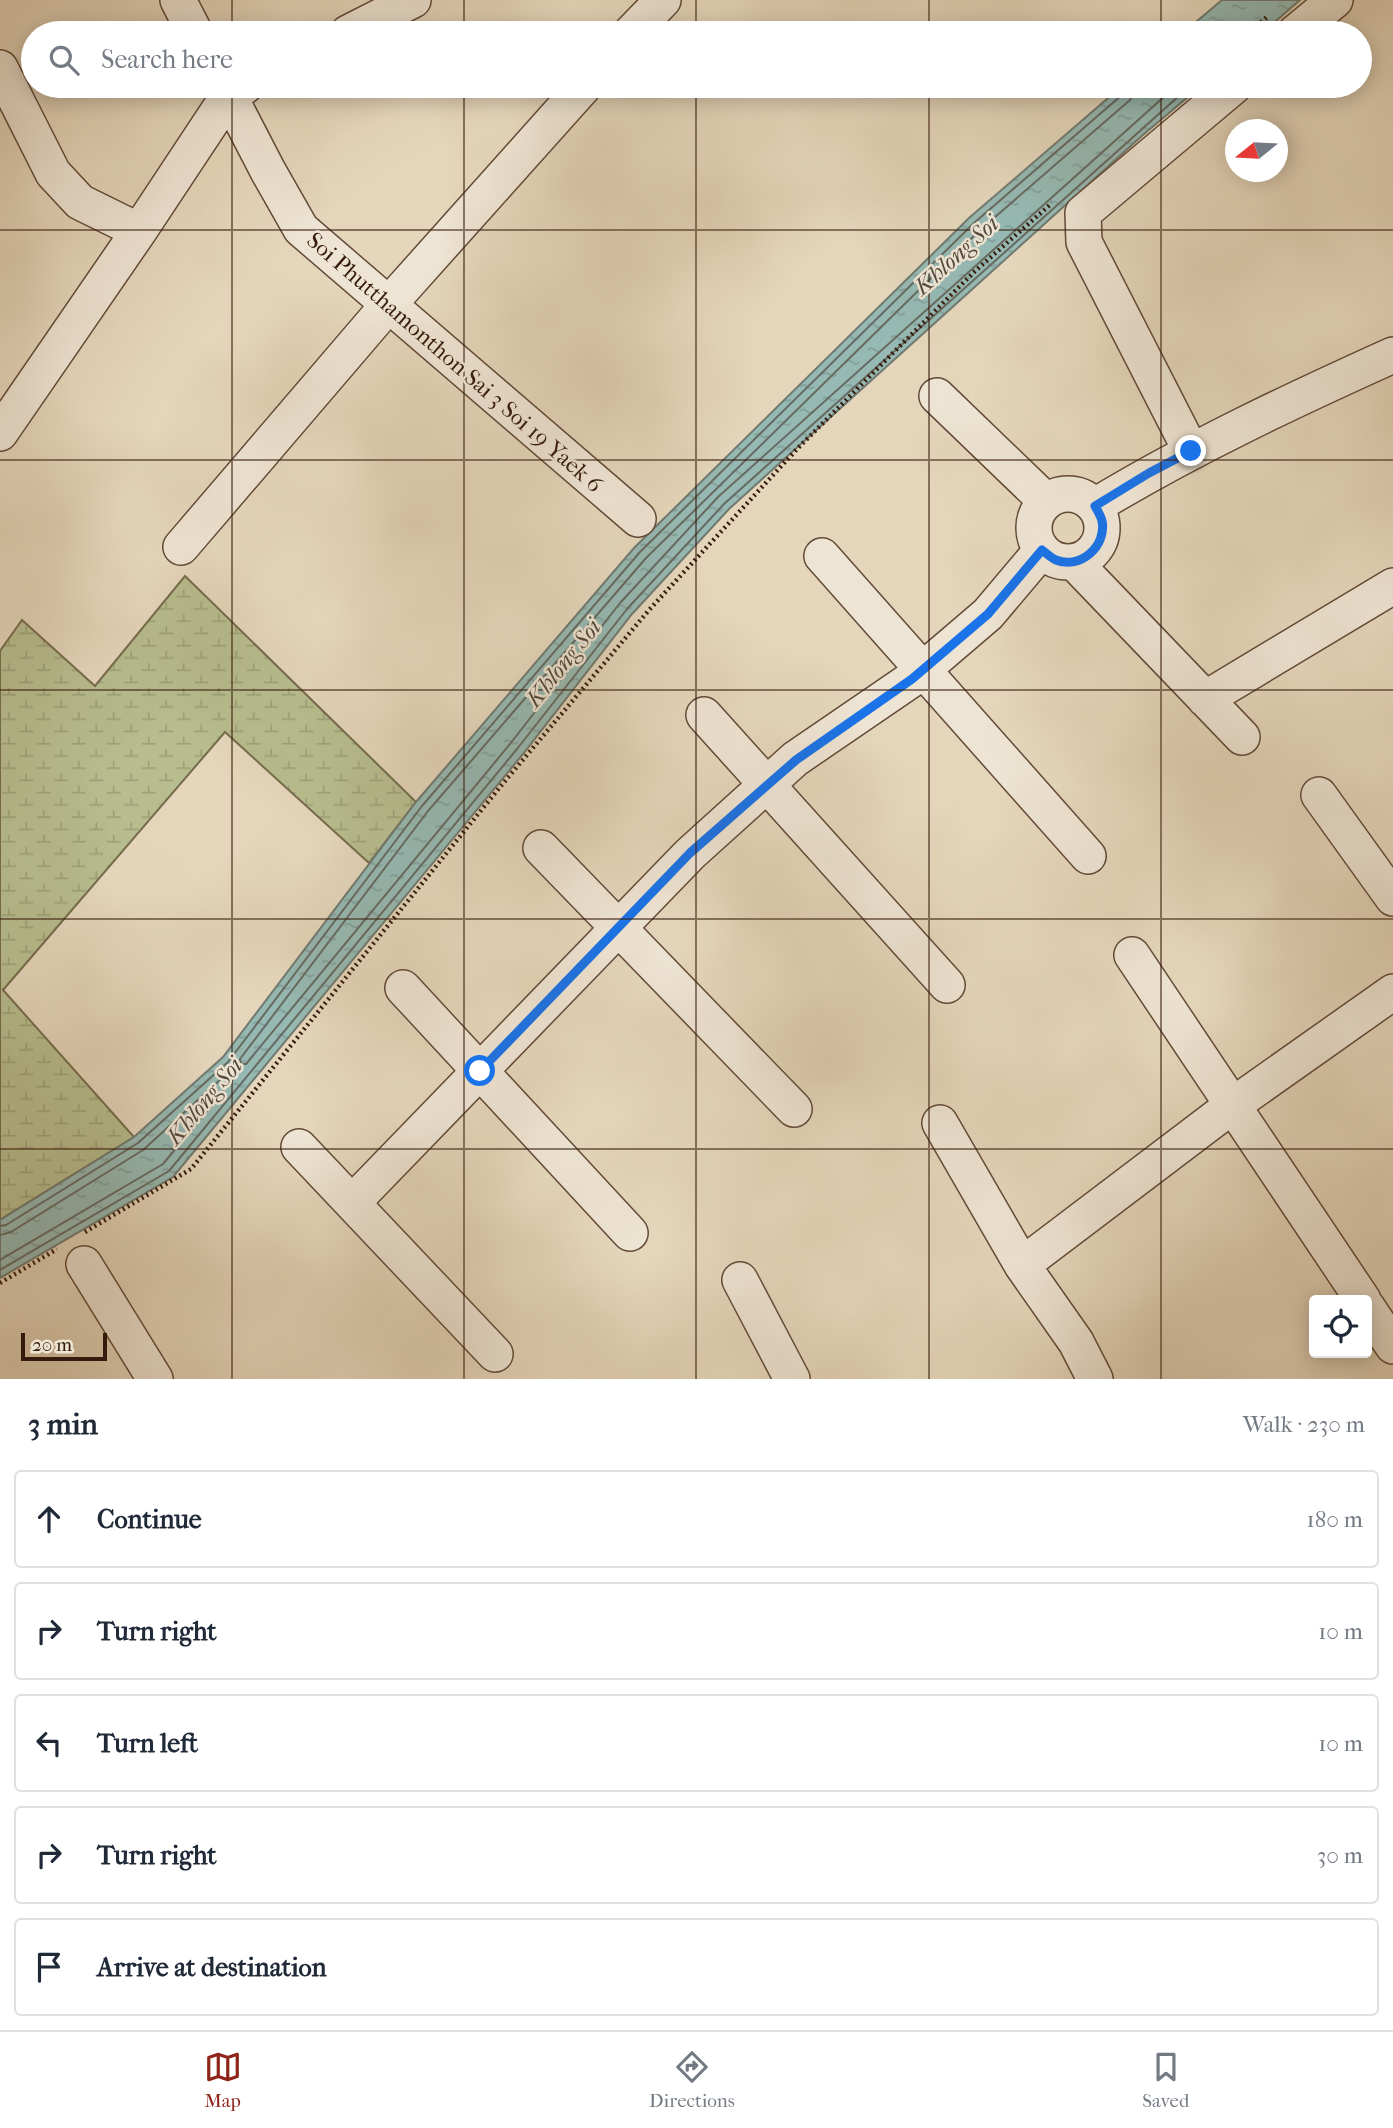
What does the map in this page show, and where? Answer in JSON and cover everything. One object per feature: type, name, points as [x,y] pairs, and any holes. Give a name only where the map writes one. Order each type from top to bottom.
[{"type":"street","points":[[178,0],[189,21]]},
{"type":"street","points":[[372,21],[413,0]]},
{"type":"street","points":[[643,21],[663,0]]},
{"type":"street","points":[[1310,21],[1335,0]]},
{"type":"street","points":[[0,68],[53,173],[80,202],[139,231]]},
{"type":"street","points":[[5,414],[139,231],[227,98]]},
{"type":"street","name":"Soi Phutthamonthon Sai 3 Soi 19 Yaek 6","points":[[237,98],[268,172],[301,229],[638,519]]},
{"type":"street","points":[[181,547],[389,304],[573,98]]},
{"type":"street","points":[[1191,451],[1084,242],[1083,214],[1220,98]]},
{"type":"street","points":[[1095,506],[1149,473],[1263,414],[1393,355]]},
{"type":"street","points":[[937,396],[1046,501]]},
{"type":"street","points":[[1063,494],[1071,494],[1080,495],[1095,506],[1102,522],[1101,540],[1090,555],[1074,562],[1057,560],[1042,550],[1034,534],[1036,516],[1046,501],[1063,494]]},
{"type":"street","points":[[352,1203],[690,853],[796,760],[923,670],[988,614],[1042,550]]},
{"type":"street","points":[[822,556],[1088,856]]},
{"type":"street","points":[[1074,562],[1242,737]]},
{"type":"street","points":[[1205,699],[1393,586]]},
{"type":"street","points":[[704,715],[947,985]]},
{"type":"street","points":[[1318,794],[1393,898]]},
{"type":"street","points":[[541,848],[794,1109]]},
{"type":"street","points":[[1132,955],[1360,1295]]},
{"type":"street","points":[[403,988],[630,1233]]},
{"type":"street","points":[[1022,1265],[1233,1105],[1393,992]]},
{"type":"street","points":[[940,1123],[1022,1265],[1076,1342],[1095,1379]]},
{"type":"street","points":[[299,1147],[495,1354]]},
{"type":"street","points":[[76,1248],[155,1379]]},
{"type":"street","points":[[740,1280],[792,1379]]},
{"type":"street","points":[[1372,1314],[1393,1346]]},
{"type":"path","points":[[0,1283],[76,1248],[191,1169],[500,787],[649,610],[797,449],[974,272],[1055,201]]},
{"type":"green space","points":[[185,576],[416,802],[369,863],[225,732],[3,990],[134,1137],[0,1220],[0,651],[22,620],[95,686]]},
{"type":"water","points":[[1222,0],[1300,0],[1276,21],[1197,21]]},
{"type":"water","name":"Khlong Soi","points":[[1108,98],[1187,98],[729,509],[632,614],[523,754],[173,1177],[0,1278],[0,1220],[134,1137],[223,1057],[416,802],[634,548],[969,218]]},
{"type":"route","points":[[480,1071],[690,853],[796,760],[923,670],[988,614],[1042,550],[1057,560],[1074,562],[1090,555],[1101,540],[1102,522],[1095,506],[1191,451]]}]
